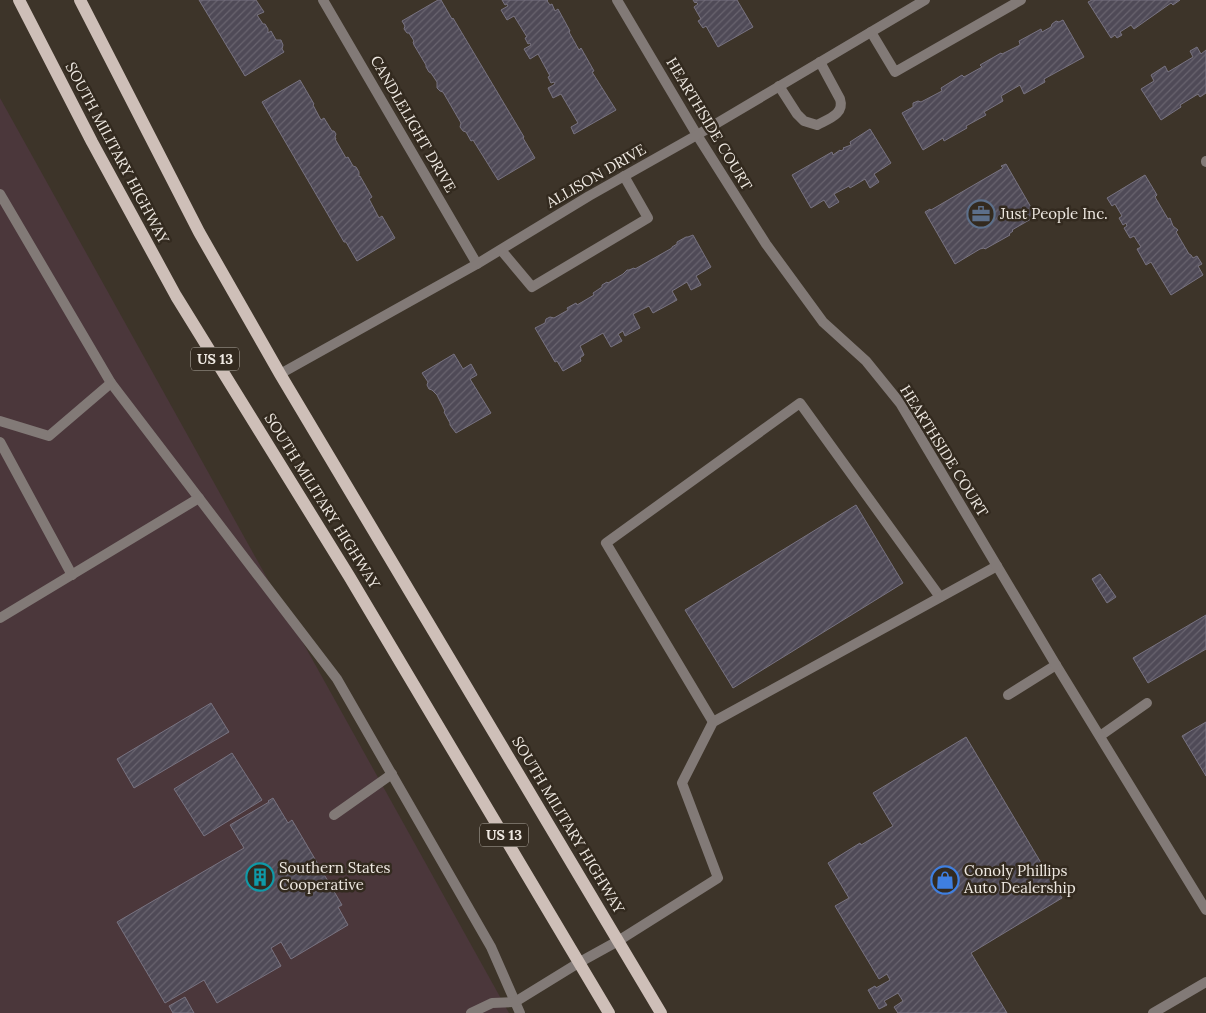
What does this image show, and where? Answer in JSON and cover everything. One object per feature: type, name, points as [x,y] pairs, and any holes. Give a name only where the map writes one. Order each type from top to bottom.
[{"type":"main road","name":"SOUTH MILITARY HIGHWAY","points":[[19,0],[92,142],[176,296],[349,576],[609,1013]]},
{"type":"main road","name":"SOUTH MILITARY HIGHWAY","points":[[80,0],[199,232],[280,374],[661,1013]]},
{"type":"street","name":"CANDLELIGHT DRIVE","points":[[323,0],[477,264]]},
{"type":"street","name":"HEARTHSIDE COURT","points":[[617,0],[697,135],[766,244],[823,322],[866,361],[900,403],[1056,665],[1206,910]]},
{"type":"street","name":"ALLISON DRIVE","points":[[280,374],[477,264],[589,196],[697,135],[925,0]]},
{"type":"street","points":[[871,32],[894,72],[1021,0]]},
{"type":"street","points":[[779,86],[804,122],[816,125],[837,114],[841,110],[842,104],[820,62]]},
{"type":"street","points":[[501,250],[532,287],[648,218],[624,176]]},
{"type":"street","points":[[0,194],[111,383],[338,679],[490,947],[520,1013]]},
{"type":"street","points":[[0,421],[49,436],[111,383]]},
{"type":"street","points":[[713,722],[606,543],[800,403],[940,597]]},
{"type":"street","points":[[0,442],[72,575]]},
{"type":"street","points":[[0,618],[199,498]]},
{"type":"street","points":[[471,1013],[492,1003],[515,1002],[618,941],[718,878],[682,783],[713,722],[997,566]]},
{"type":"street","points":[[1008,695],[1056,665]]},
{"type":"street","points":[[1100,736],[1147,703]]},
{"type":"street","points":[[334,815],[392,774]]},
{"type":"street","points":[[1154,1013],[1206,982]]},
{"type":"shaded area","points":[[0,98],[509,1013],[0,1013]]},
{"type":"building","points":[[199,0],[256,0],[264,12],[257,15],[265,24],[268,33],[271,31],[276,40],[281,40],[284,52],[245,76]]},
{"type":"building","points":[[441,0],[453,18],[535,158],[498,180],[473,140],[471,141],[466,132],[460,127],[461,123],[443,92],[437,88],[437,82],[426,67],[414,45],[414,41],[404,29],[405,26],[402,21]]},
{"type":"building","points":[[502,0],[548,0],[555,11],[558,9],[579,50],[581,48],[594,71],[592,72],[616,110],[574,134],[571,127],[578,123],[561,94],[553,98],[548,88],[555,84],[554,82],[551,83],[548,77],[550,76],[538,54],[530,59],[524,49],[531,45],[530,43],[528,44],[525,38],[527,37],[514,16],[507,20],[501,10],[508,6]]},
{"type":"building","points":[[693,0],[737,0],[753,27],[718,47],[706,26],[703,28],[698,21],[701,19],[694,7],[698,4]]},
{"type":"building","points":[[1092,0],[1180,0],[1173,5],[1171,3],[1134,29],[1131,25],[1120,32],[1122,35],[1117,38],[1115,35],[1111,38],[1088,2]]},
{"type":"building","points":[[1063,20],[1084,57],[1044,79],[1045,82],[1024,94],[1020,85],[1001,96],[1003,101],[984,112],[986,115],[966,126],[967,128],[944,141],[943,138],[923,150],[902,113],[913,107],[913,103],[921,102],[942,91],[941,88],[962,75],[964,77],[1001,53],[1020,45],[1019,41],[1041,29],[1042,32],[1051,27],[1056,21]]},
{"type":"building","points":[[1197,47],[1201,54],[1206,50],[1206,93],[1200,97],[1198,94],[1161,120],[1141,89],[1154,81],[1151,75],[1165,66],[1168,72],[1193,57],[1190,51]]},
{"type":"building","points":[[300,80],[321,120],[324,118],[332,131],[334,131],[336,134],[335,139],[346,158],[348,157],[359,172],[359,177],[372,197],[369,199],[379,218],[382,216],[395,238],[357,261],[262,102]]},
{"type":"building","points":[[870,129],[891,163],[874,174],[879,182],[870,188],[865,179],[850,188],[849,186],[834,194],[839,202],[829,208],[824,200],[811,208],[792,175],[832,152],[833,155],[841,151],[843,148],[851,145],[850,142]]},
{"type":"building","name":"Just People Inc.","points":[[1006,164],[1036,216],[1012,230],[1010,235],[985,249],[980,249],[955,264],[925,212],[1003,168],[1001,166]]},
{"type":"building","points":[[1145,175],[1168,219],[1170,218],[1173,226],[1178,230],[1176,232],[1189,254],[1193,258],[1197,256],[1202,264],[1198,266],[1203,275],[1171,295],[1151,262],[1146,265],[1137,249],[1141,247],[1134,236],[1130,238],[1124,228],[1127,226],[1126,223],[1123,225],[1119,218],[1122,216],[1115,204],[1112,206],[1107,198]]},
{"type":"building","points":[[693,235],[711,267],[696,276],[701,285],[691,290],[687,282],[672,291],[677,300],[653,313],[649,306],[633,314],[640,328],[625,336],[623,331],[618,334],[622,341],[611,347],[603,333],[580,346],[584,355],[580,358],[581,361],[563,371],[557,361],[555,362],[535,328],[545,323],[546,319],[554,318],[568,310],[567,308],[576,303],[577,305],[594,295],[593,293],[602,285],[627,270],[635,269],[672,248],[677,242]]},
{"type":"building","points":[[454,354],[463,369],[471,364],[477,375],[470,379],[491,413],[456,433],[450,425],[437,395],[429,389],[428,382],[422,373]]},
{"type":"building","points":[[856,505],[903,583],[733,688],[685,610]]},
{"type":"building","points":[[1100,574],[1116,597],[1107,603],[1092,579]]},
{"type":"building","points":[[1206,615],[1206,649],[1148,683],[1133,658]]},
{"type":"building","points":[[211,703],[229,732],[134,788],[117,759]]},
{"type":"building","points":[[1206,722],[1206,776],[1182,736]]},
{"type":"building","name":"Conoly Phillips Auto Dealership","points":[[966,737],[1062,898],[971,953],[1007,1013],[898,1013],[894,1007],[903,1001],[898,993],[884,1001],[887,1005],[879,1009],[868,990],[890,980],[887,974],[879,979],[835,906],[849,898],[828,863],[860,843],[861,845],[893,826],[873,793]]},
{"type":"building","points":[[232,753],[262,800],[204,836],[174,789]]},
{"type":"building","name":"Southern States Cooperative","points":[[273,798],[288,823],[292,820],[342,905],[338,907],[348,925],[291,959],[281,942],[271,948],[281,966],[217,1003],[204,980],[165,1003],[117,922],[244,848],[230,825]]},
{"type":"building","points":[[185,997],[194,1013],[173,1013],[169,1006]]},
{"type":"place","name":"Just People Inc.","points":[[981,214]]},
{"type":"place","name":"Southern States Cooperative","points":[[260,877]]},
{"type":"place","name":"Conoly Phillips Auto Dealership","points":[[945,880]]}]
